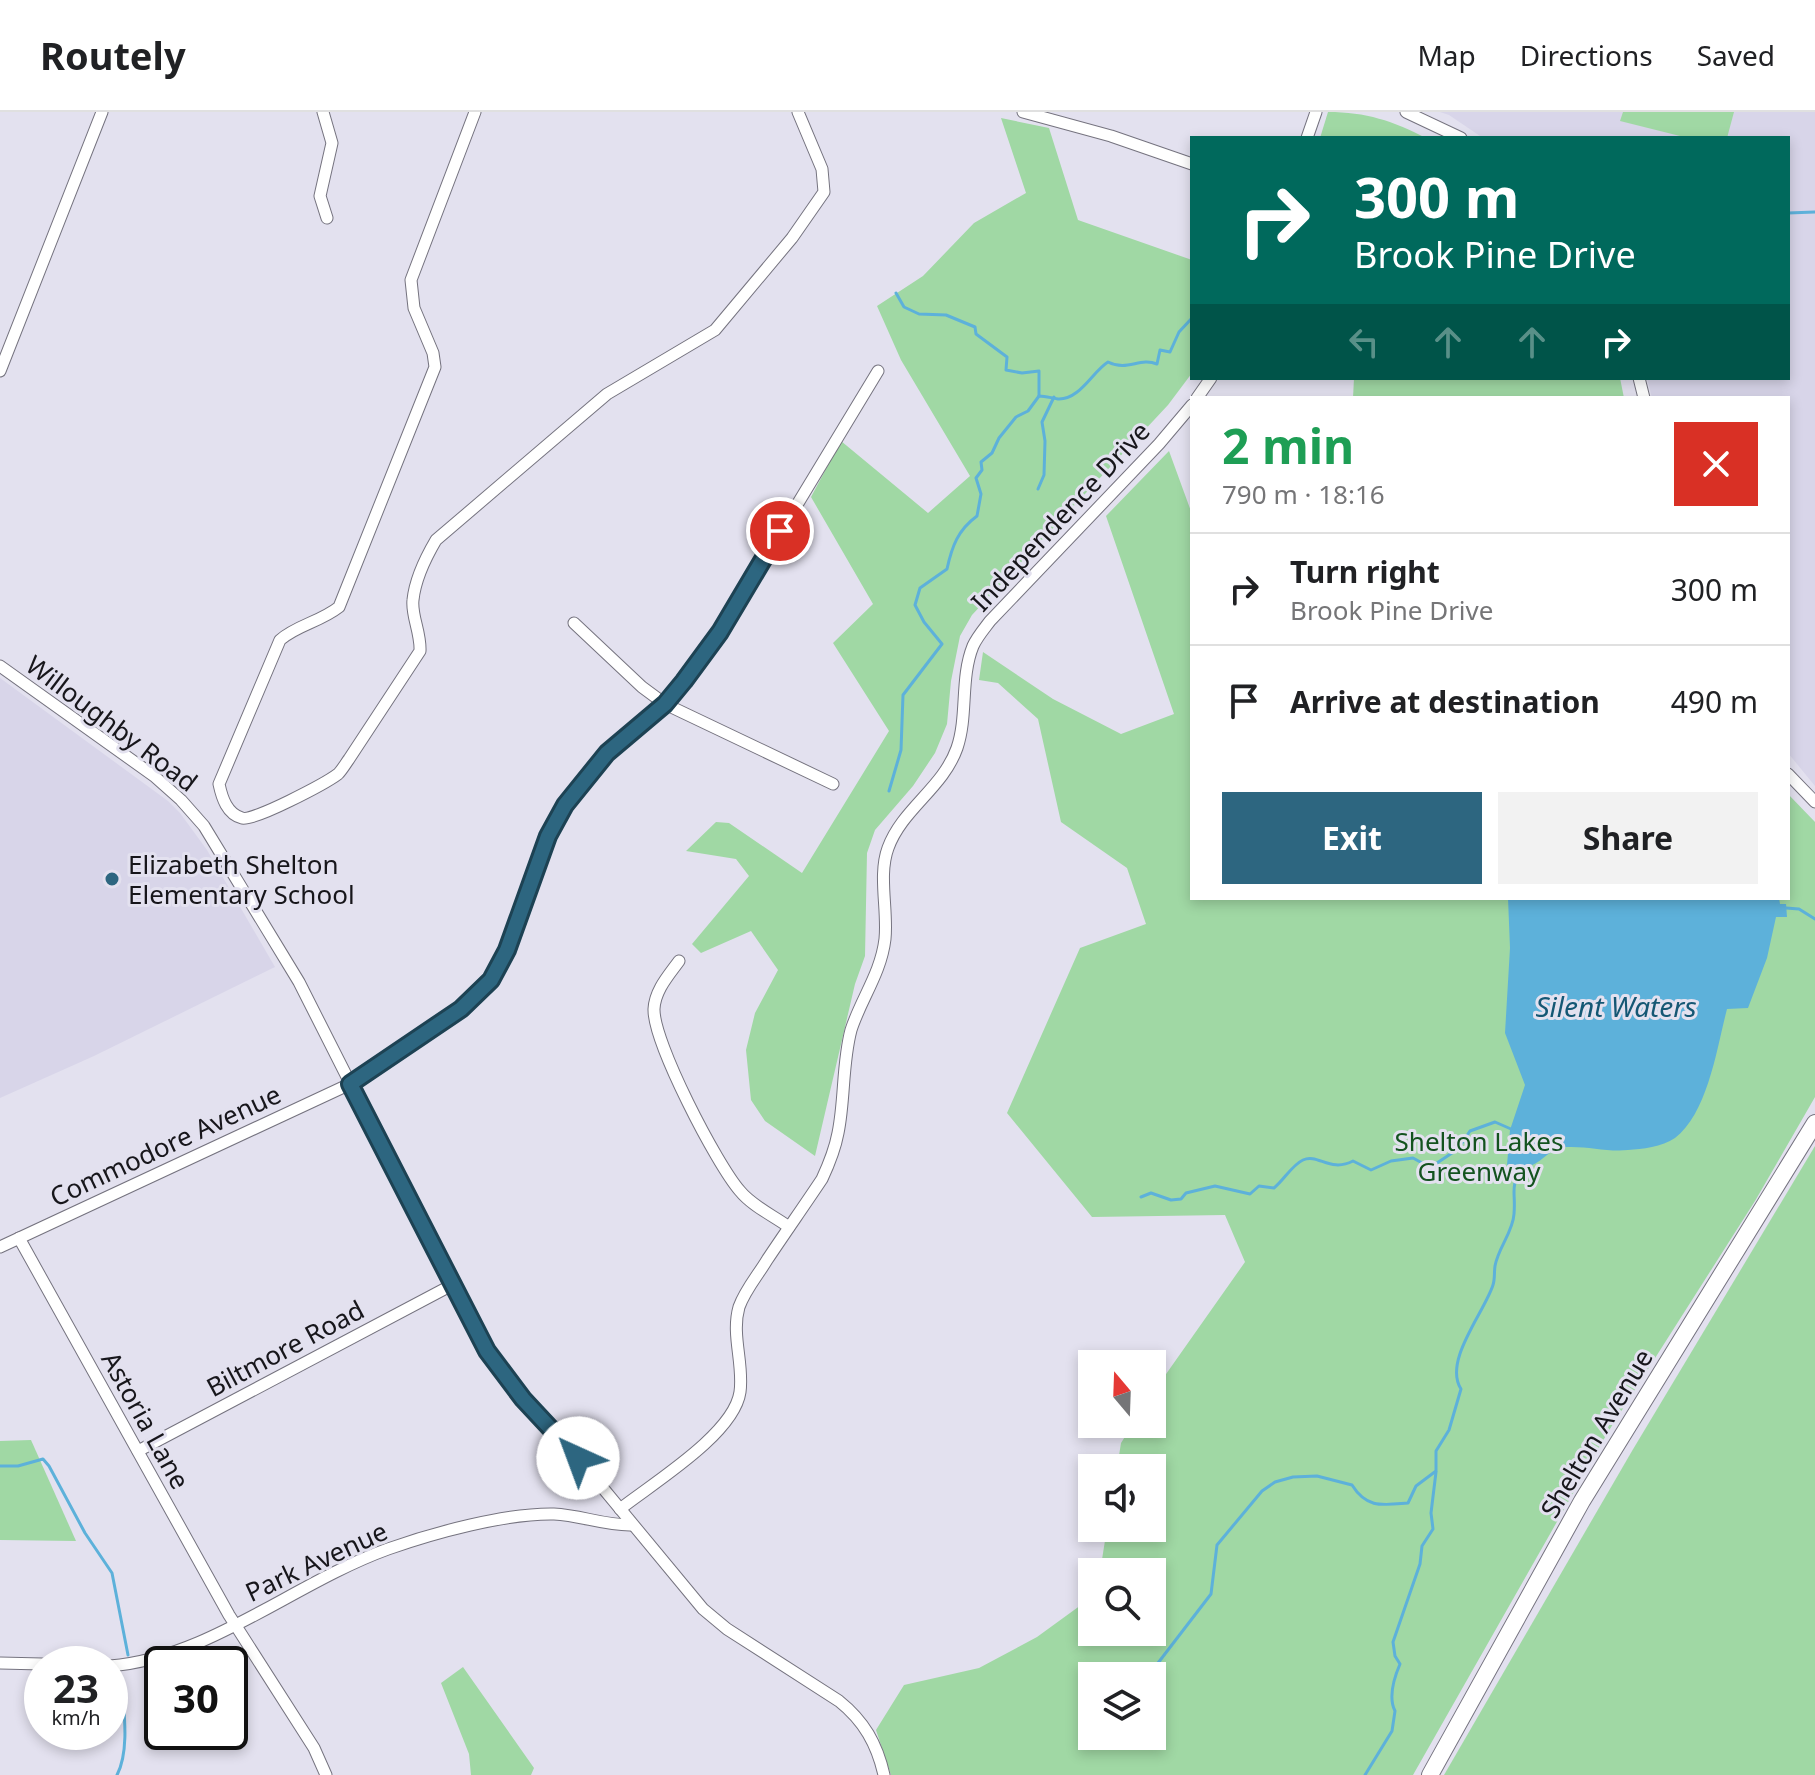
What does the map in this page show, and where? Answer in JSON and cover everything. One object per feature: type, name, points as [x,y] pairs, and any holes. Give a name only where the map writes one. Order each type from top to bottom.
[{"type":"main road","name":"Shelton Avenue","points":[[1430,1775],[1558,1540],[1815,1123]]},
{"type":"street","points":[[0,371],[102,112]]},
{"type":"street","points":[[323,112],[332,143],[320,196],[327,218]]},
{"type":"street","points":[[475,112],[411,280],[414,308],[433,353],[435,367],[339,607],[328,615],[291,630],[280,640],[219,784],[222,798],[232,815],[246,820],[264,814],[338,774],[349,759],[420,651],[421,636],[412,602],[428,554],[436,540],[607,394],[715,330],[792,238],[824,192],[822,169],[798,112]]},
{"type":"street","points":[[1023,112],[1111,136],[1190,163]]},
{"type":"street","points":[[1308,136],[1316,112]]},
{"type":"street","points":[[1406,112],[1457,136]]},
{"type":"street","name":"Commodore Avenue","points":[[0,1247],[350,1084],[461,1009],[491,980],[507,950],[548,836],[565,805],[607,753],[665,704],[720,632],[878,371]]},
{"type":"street","name":"Independence Drive","points":[[617,1505],[715,1435],[733,1414],[740,1391],[739,1309],[746,1293],[822,1179],[838,1136],[850,1035],[882,957],[887,849],[899,828],[938,782],[955,753],[963,727],[973,646],[990,621],[1159,444],[1190,407]]},
{"type":"street","points":[[574,623],[642,687],[665,704],[833,784]]},
{"type":"street","name":"Willoughby Road","points":[[0,666],[154,776],[194,813],[218,846],[299,982],[479,1337],[510,1383],[703,1609],[727,1629],[839,1701],[855,1715],[870,1734],[884,1775]]},
{"type":"street","points":[[1790,776],[1815,802]]},
{"type":"street","points":[[679,961],[660,988],[654,1009],[669,1062],[724,1170],[741,1194],[789,1227]]},
{"type":"street","name":"Astoria Lane","points":[[19,1238],[235,1624],[314,1748],[326,1775]]},
{"type":"street","name":"Biltmore Road","points":[[138,1451],[452,1285]]},
{"type":"street","points":[[595,1519],[617,1505]]},
{"type":"street","name":"Park Avenue","points":[[128,1663],[163,1657],[390,1549],[465,1528],[525,1516],[560,1515],[632,1525]]},
{"type":"street","points":[[0,1663],[24,1664]]},
{"type":"shaded area","points":[[1440,112],[1815,112],[1815,786],[1790,755],[1790,396],[1652,396],[1648,380],[1790,380],[1790,136],[1480,136]]},
{"type":"shaded area","name":"Elizabeth Shelton Elementary School","points":[[0,678],[180,813],[207,850],[275,967],[94,1056],[0,1098]]},
{"type":"green space","points":[[1328,112],[1379,119],[1422,136],[1321,136]]},
{"type":"green space","points":[[1623,112],[1734,112],[1728,136],[1680,136],[1620,121]]},
{"type":"green space","points":[[1001,118],[1049,128],[1078,220],[1190,259],[1190,376],[1168,405],[972,615],[960,636],[947,724],[935,753],[913,786],[875,830],[867,853],[865,956],[855,984],[815,1156],[765,1121],[751,1100],[746,1050],[755,1013],[778,970],[751,931],[701,953],[692,944],[749,876],[736,859],[686,851],[716,822],[729,823],[802,873],[889,731],[833,643],[873,604],[811,497],[841,441],[928,513],[970,476],[901,360],[877,306],[923,276],[974,223],[1026,193]]},
{"type":"green space","points":[[1354,380],[1620,380],[1624,396],[1353,396]]},
{"type":"green space","name":"Shelton Lakes Greenway","points":[[1169,451],[1190,509],[1190,900],[1790,900],[1790,796],[1815,822],[1815,1097],[1755,1201],[1608,1432],[1413,1775],[891,1775],[876,1730],[904,1685],[979,1668],[1037,1637],[1078,1607],[1078,1646],[1166,1646],[1166,1558],[1102,1558],[1105,1542],[1166,1542],[1166,1454],[1119,1454],[1121,1443],[1124,1438],[1166,1438],[1166,1374],[1245,1262],[1225,1215],[1092,1217],[1007,1113],[1080,948],[1146,924],[1127,868],[1061,822],[1038,719],[998,683],[979,680],[983,652],[1053,699],[1121,734],[1174,714],[1106,516]]},
{"type":"green space","points":[[1815,1146],[1815,1775],[1444,1775],[1632,1451]]},
{"type":"green space","points":[[31,1440],[76,1541],[0,1540],[0,1441]]},
{"type":"green space","points":[[463,1667],[534,1768],[531,1775],[471,1775],[469,1754],[441,1683]]},
{"type":"water","name":"Silent Waters","points":[[1508,900],[1779,900],[1780,904],[1786,904],[1787,917],[1776,917],[1767,958],[1748,1008],[1727,1009],[1710,1078],[1696,1113],[1686,1127],[1675,1138],[1658,1145],[1634,1150],[1567,1147],[1551,1152],[1527,1167],[1507,1165],[1510,1130],[1525,1085],[1505,1033],[1510,948]]},
{"type":"waterway","points":[[1790,213],[1815,212]]},
{"type":"waterway","points":[[896,293],[904,307],[919,314],[946,315],[975,327],[976,334],[1007,357],[1006,370],[1022,373],[1039,371],[1039,396]]},
{"type":"waterway","points":[[889,791],[901,750],[903,695],[942,644],[915,605],[920,588],[947,569],[957,539],[977,516],[981,494],[976,478],[982,470],[981,462],[992,453],[999,438],[1016,417],[1028,411],[1039,396],[1058,399],[1073,395],[1108,362],[1122,366],[1145,362],[1157,364],[1160,350],[1170,352],[1179,332],[1190,320]]},
{"type":"waterway","points":[[1038,489],[1044,475],[1042,422],[1054,397]]},
{"type":"waterway","points":[[1786,908],[1799,909],[1815,919]]},
{"type":"waterway","points":[[1141,1197],[1151,1193],[1171,1200],[1181,1199],[1186,1193],[1215,1186],[1250,1194],[1259,1186],[1274,1188],[1295,1165],[1309,1159],[1338,1165],[1353,1161],[1371,1170],[1391,1161],[1413,1158],[1434,1165],[1458,1149],[1470,1131],[1495,1122],[1511,1129]]},
{"type":"waterway","points":[[1159,1662],[1211,1594],[1217,1545],[1262,1491],[1275,1482],[1293,1477],[1317,1476],[1352,1485],[1364,1498],[1376,1504],[1408,1503],[1416,1486],[1436,1471],[1436,1451],[1449,1430],[1461,1389],[1457,1365],[1493,1285],[1497,1259],[1513,1221],[1515,1185],[1523,1166]]},
{"type":"waterway","points":[[0,1466],[18,1466],[43,1459],[49,1466],[85,1533],[112,1573],[126,1646]]},
{"type":"waterway","points":[[1365,1775],[1392,1731],[1395,1711],[1393,1688],[1400,1664],[1393,1642],[1420,1564],[1422,1546],[1433,1529],[1431,1513],[1436,1472]]},
{"type":"waterway","points":[[117,1775],[123,1750]]},
{"type":"place","name":"Elizabeth Shelton Elementary School","points":[[112,879]]},
{"type":"route","points":[[578,1458],[523,1399],[487,1351],[350,1084],[461,1009],[491,980],[507,950],[533,871],[565,805],[607,753],[665,704],[684,681],[720,632],[780,531]]}]
